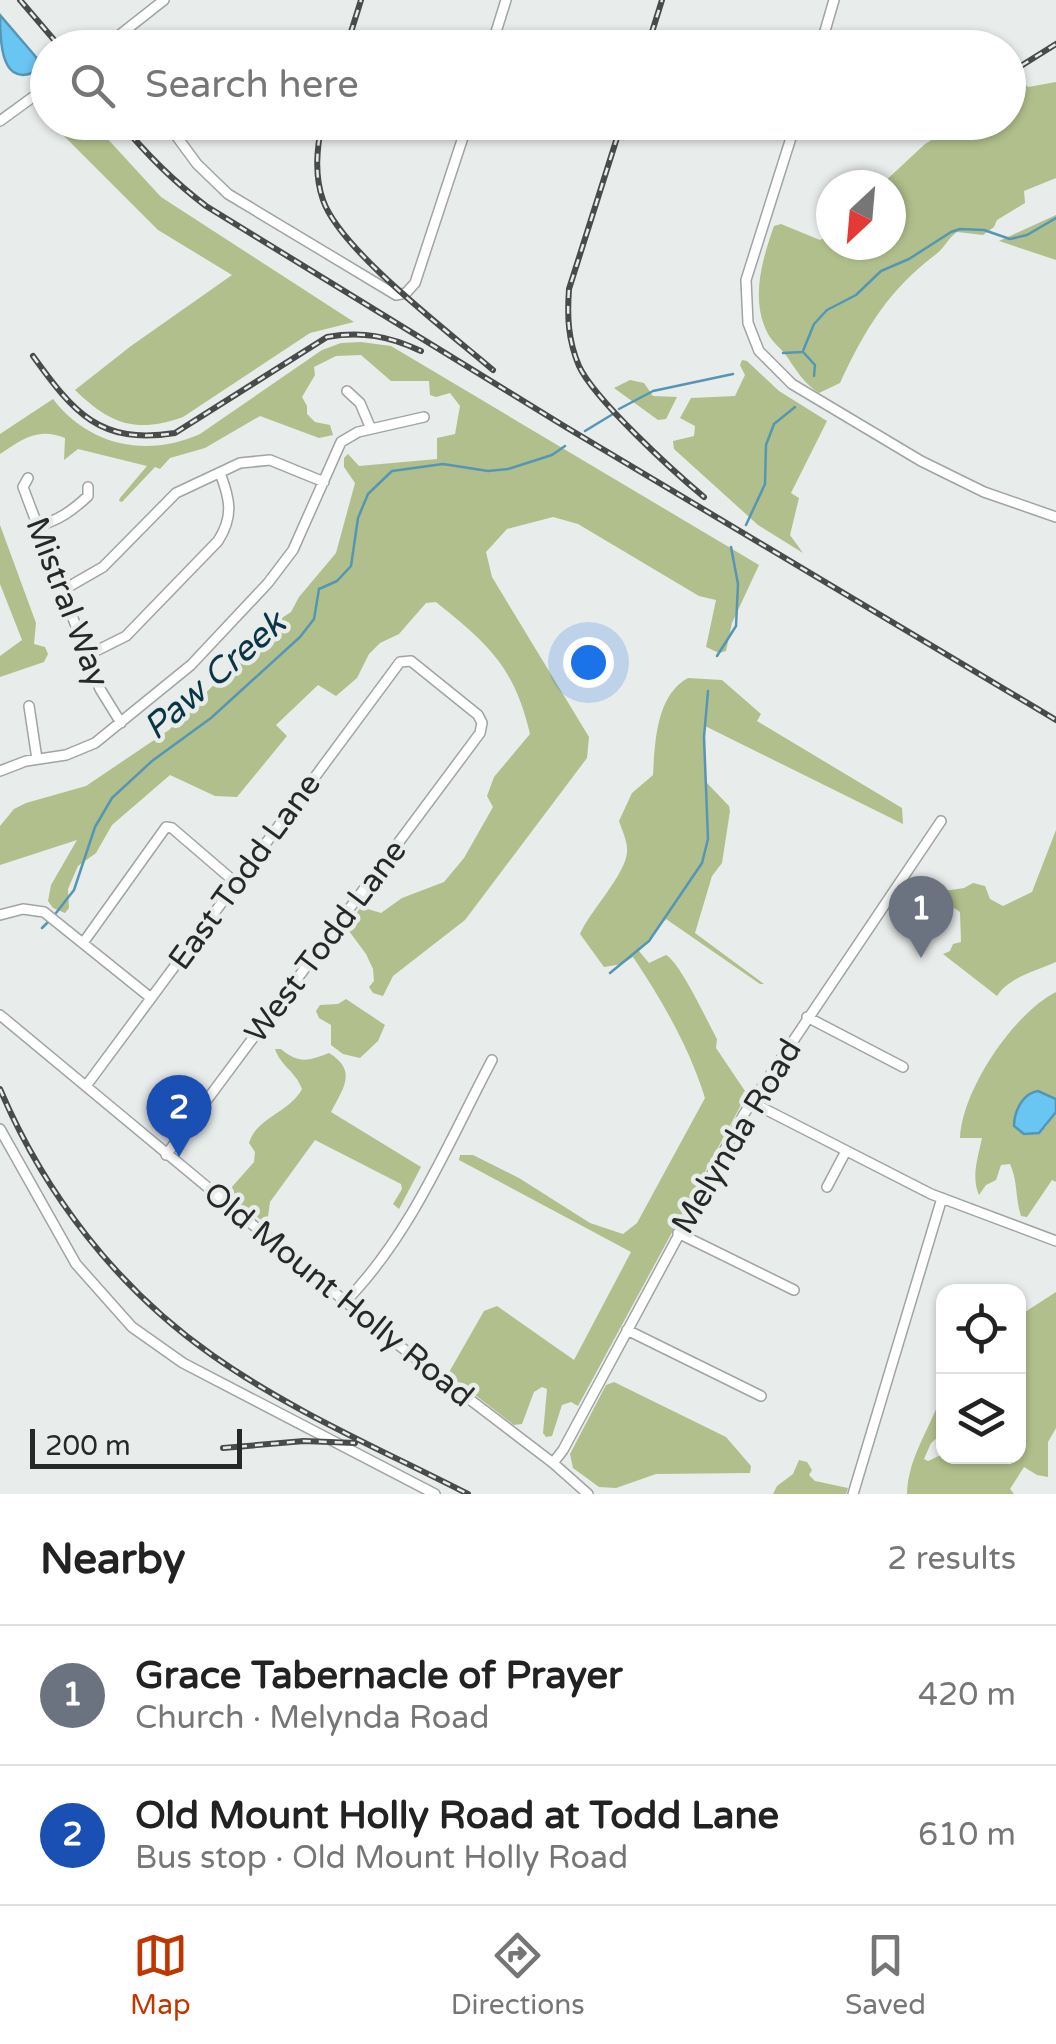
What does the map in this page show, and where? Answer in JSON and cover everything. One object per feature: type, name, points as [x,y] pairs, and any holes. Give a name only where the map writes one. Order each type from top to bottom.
[{"type":"street","points":[[127,30],[164,0]]},
{"type":"street","points":[[497,30],[506,0]]},
{"type":"street","points":[[819,0],[833,3],[825,30]]},
{"type":"street","points":[[0,120],[30,99]]},
{"type":"street","points":[[180,140],[212,180],[244,206],[388,293],[406,293],[416,283],[462,140]]},
{"type":"street","points":[[790,140],[746,280],[748,323],[759,351],[792,384],[921,462],[984,492],[1056,517]]},
{"type":"street","points":[[347,390],[360,403],[371,429]]},
{"type":"street","points":[[0,772],[82,750],[191,665],[268,583],[306,528],[341,442],[358,432],[424,417]]},
{"type":"street","points":[[63,590],[104,567],[176,493],[240,464],[270,460],[324,482]]},
{"type":"street","points":[[88,655],[126,636],[218,541],[230,508],[220,473]]},
{"type":"street","name":"Mistral Way","points":[[28,478],[24,486],[100,689],[121,722]]},
{"type":"street","points":[[38,526],[73,510],[88,496],[88,487]]},
{"type":"street","name":"West Todd Lane","points":[[166,1155],[482,726],[478,715],[405,660]]},
{"type":"street","name":"East Todd Lane","points":[[86,1086],[386,678],[405,660]]},
{"type":"street","points":[[29,706],[37,759]]},
{"type":"street","name":"Melynda Road","points":[[553,1462],[751,1102],[941,822]]},
{"type":"street","points":[[83,943],[166,828],[172,828],[236,883]]},
{"type":"street","points":[[0,915],[34,909],[56,920],[151,998]]},
{"type":"street","name":"Old Mount Holly Road","points":[[0,1015],[346,1302],[553,1462],[588,1494]]},
{"type":"street","points":[[808,1017],[903,1067]]},
{"type":"street","points":[[346,1302],[396,1240],[492,1060]]},
{"type":"street","points":[[751,1102],[942,1198],[1056,1242]]},
{"type":"street","points":[[0,1129],[76,1264],[132,1327],[183,1363],[435,1494]]},
{"type":"street","points":[[827,1188],[846,1151]]},
{"type":"street","points":[[852,1494],[942,1198]]},
{"type":"street","points":[[678,1233],[794,1290]]},
{"type":"street","points":[[627,1330],[761,1396]]},
{"type":"green space","points":[[1056,82],[1056,178],[1024,191],[1025,203],[997,220],[983,235],[957,232],[879,312],[840,383],[819,393],[805,382],[772,340],[763,321],[760,280],[774,226],[781,224],[816,238],[816,260],[906,260],[906,170],[897,170],[931,140],[1026,140],[1026,85]]},
{"type":"green space","points":[[68,140],[109,140],[161,197],[354,322],[310,333],[183,417],[151,425],[112,418],[75,390],[232,275],[158,230]]},
{"type":"green space","points":[[1056,215],[1056,260],[999,241]]},
{"type":"green space","points":[[341,343],[391,346],[759,565],[732,623],[726,651],[719,653],[706,647],[716,600],[699,596],[578,524],[553,517],[507,529],[486,552],[492,577],[589,737],[587,758],[465,920],[393,976],[383,996],[369,987],[374,981],[373,969],[346,927],[361,907],[381,913],[402,898],[444,882],[464,858],[493,807],[487,796],[494,777],[530,734],[507,673],[484,644],[436,602],[426,603],[399,634],[380,643],[369,654],[357,678],[336,696],[318,685],[276,725],[287,736],[237,797],[215,796],[170,775],[112,825],[96,853],[78,866],[68,889],[69,908],[65,913],[48,901],[51,885],[77,840],[0,865],[0,826],[14,809],[86,786],[169,730],[277,621],[291,612],[336,553],[355,483],[344,467],[348,454],[359,466],[437,459],[437,438],[455,434],[460,406],[450,393],[430,395],[429,381],[391,381],[361,355],[336,356],[314,367],[315,375],[302,397],[307,414],[315,422],[330,425],[333,435],[319,438],[260,416],[205,448],[170,458],[160,469],[155,467],[122,502],[120,498],[147,466],[78,449],[64,460],[65,438],[46,434],[23,439],[0,454],[0,434],[53,399],[67,415],[101,437],[140,446],[180,441],[200,434],[322,350]]},
{"type":"green space","points":[[742,360],[779,391],[827,421],[791,493],[799,498],[790,535],[803,553],[758,525],[674,449],[673,441],[694,436],[695,426],[680,418],[691,398],[735,396],[745,375]]},
{"type":"green space","points":[[630,380],[644,383],[653,396],[677,397],[666,419],[658,420],[614,388]]},
{"type":"green space","points":[[0,525],[36,623],[34,644],[45,647],[48,654],[44,662],[0,677],[0,656],[22,640],[0,584]]},
{"type":"green space","points":[[688,678],[722,680],[761,714],[757,721],[902,808],[903,824],[705,726],[705,781],[730,811],[722,863],[712,876],[695,933],[764,984],[666,919],[639,951],[649,963],[666,955],[672,960],[717,1039],[716,1048],[747,1094],[578,1406],[571,1402],[562,1405],[552,1436],[546,1437],[543,1433],[547,1389],[542,1387],[534,1392],[522,1424],[514,1425],[448,1374],[484,1311],[497,1306],[574,1360],[631,1252],[459,1160],[460,1155],[473,1155],[519,1178],[590,1223],[623,1234],[637,1223],[705,1098],[674,1025],[633,957],[622,964],[604,967],[580,934],[625,861],[627,844],[619,821],[632,793],[653,775],[663,708],[677,686]]},
{"type":"green space","points":[[1056,830],[1056,962],[1016,979],[997,996],[943,954],[961,942],[960,912],[939,898],[937,892],[973,883],[985,886],[990,899],[1003,906],[1032,892]]},
{"type":"green space","points":[[1056,992],[1056,1099],[1038,1091],[1045,1128],[1056,1112],[1056,1182],[1052,1180],[1027,1217],[1021,1216],[1010,1164],[1001,1165],[996,1180],[979,1195],[975,1174],[982,1138],[960,1138],[970,1098],[993,1055],[1023,1017]]},
{"type":"green space","points":[[346,999],[385,1025],[378,1041],[360,1058],[343,1054],[331,1045],[331,1025],[319,1018],[316,1011],[320,1005],[338,1004]]},
{"type":"green space","points":[[275,1049],[304,1060],[329,1053],[343,1066],[345,1080],[331,1112],[421,1167],[399,1209],[393,1204],[401,1184],[315,1140],[270,1202],[267,1224],[235,1201],[231,1188],[254,1162],[255,1152],[249,1143],[253,1134],[302,1089]]},
{"type":"green space","points":[[1056,1292],[1056,1428],[1048,1442],[1048,1477],[1024,1467],[1010,1489],[1014,1494],[907,1494],[916,1454],[936,1409],[936,1439],[924,1459],[936,1457],[936,1464],[1026,1464],[1026,1311]]},
{"type":"green space","points":[[614,1382],[726,1437],[751,1466],[750,1473],[656,1474],[616,1488],[599,1487],[573,1468],[570,1454],[606,1385]]},
{"type":"green space","points":[[799,1460],[807,1462],[812,1470],[809,1475],[815,1481],[848,1488],[846,1494],[773,1494],[793,1474]]},
{"type":"water","points":[[0,15],[30,50],[30,73],[14,72],[2,46]]},
{"type":"water","points":[[1038,1091],[1056,1099],[1056,1112],[1039,1133],[1024,1134],[1014,1126],[1016,1114],[1024,1099]]},
{"type":"waterway","name":"Paw Creek","points":[[803,351],[814,324],[827,310],[856,295],[881,271],[909,259],[951,232],[984,230],[1010,239],[1027,235],[1056,218]]},
{"type":"waterway","name":"Paw Creek","points":[[783,353],[802,352]]},
{"type":"waterway","points":[[804,353],[815,365],[814,376]]},
{"type":"waterway","name":"Paw Creek","points":[[619,409],[653,391],[733,374]]},
{"type":"waterway","points":[[746,525],[765,484],[766,445],[774,424],[795,407]]},
{"type":"waterway","name":"Paw Creek","points":[[585,431],[613,414]]},
{"type":"waterway","name":"Paw Creek","points":[[56,913],[74,890],[95,827],[112,798],[152,761],[211,718],[300,637],[314,619],[319,589],[337,581],[351,566],[358,518],[368,494],[392,471],[443,464],[488,471],[508,469],[552,455],[565,446]]},
{"type":"waterway","points":[[717,656],[736,626],[738,584],[731,547]]},
{"type":"waterway","points":[[610,973],[649,941],[702,863],[708,839],[704,737],[708,691]]},
{"type":"waterway","name":"Paw Creek","points":[[42,928],[48,922]]},
{"type":"railway","points":[[20,0],[46,30]]},
{"type":"railway","points":[[352,30],[361,0]]},
{"type":"railway","points":[[653,30],[662,0]]},
{"type":"railway","points":[[1026,63],[1056,44]]},
{"type":"railway","points":[[136,140],[160,167],[206,206],[564,426],[1056,720]]},
{"type":"railway","points":[[320,140],[318,181],[333,220],[398,290],[493,370]]},
{"type":"railway","points":[[616,140],[569,289],[568,319],[573,347],[579,366],[601,397],[704,497]]},
{"type":"railway","points":[[33,356],[62,394],[91,420],[127,434],[149,435],[175,433],[327,337],[375,336],[421,351]]},
{"type":"railway","points":[[0,1089],[62,1202],[115,1270],[178,1329],[273,1394],[468,1494]]},
{"type":"railway","points":[[223,1448],[304,1441],[355,1443]]},
{"type":"place","name":"Grace Tabernacle of Prayer","points":[[921,958]]},
{"type":"place","name":"Old Mount Holly Road at Todd Lane","points":[[179,1157]]}]
